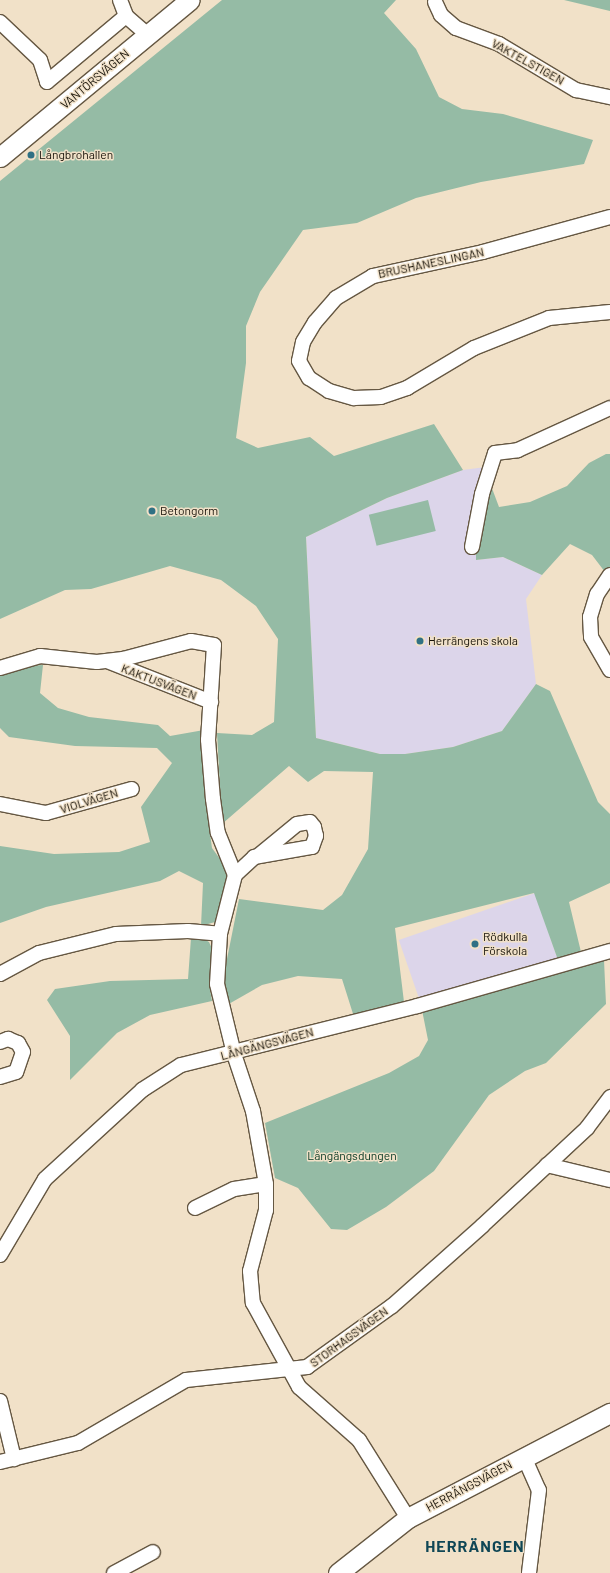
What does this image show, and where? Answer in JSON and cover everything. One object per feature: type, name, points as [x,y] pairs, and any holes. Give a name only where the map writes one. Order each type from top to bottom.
[{"type":"street","points":[[120,0],[126,16],[148,36]]},
{"type":"street","name":"VANTÖRSVÄGEN","points":[[0,157],[190,0]]},
{"type":"street","name":"VAKTELSTIGEN","points":[[435,2],[441,15],[456,28],[499,44],[576,90],[610,97]]},
{"type":"street","points":[[0,22],[40,60],[48,82],[126,16]]},
{"type":"street","name":"BRUSHANESLINGAN","points":[[610,217],[483,252],[373,276],[336,298],[315,322],[303,342],[300,361],[309,378],[329,391],[354,398],[381,397],[406,388],[474,348],[549,318],[610,312]]},
{"type":"street","points":[[472,547],[482,494],[495,453],[518,450],[610,408]]},
{"type":"street","points":[[610,575],[597,594],[590,617],[592,637],[610,670]]},
{"type":"street","name":"KAKTUSVÄGEN","points":[[0,668],[40,656],[107,661],[211,702],[215,651],[214,645],[207,642],[191,641],[107,661]]},
{"type":"street","points":[[211,702],[208,740],[216,819],[236,875]]},
{"type":"street","name":"VIOLVÄGEN","points":[[0,804],[46,813],[132,789]]},
{"type":"street","points":[[258,856],[236,875],[220,934],[217,984],[234,1054],[253,1111],[266,1184],[266,1210],[250,1271],[253,1302],[288,1371],[299,1387],[359,1440],[408,1518]]},
{"type":"street","points":[[0,974],[39,953],[116,934],[188,931],[220,934]]},
{"type":"street","name":"LÅNGÄNGSVÄGEN","points":[[0,1255],[45,1179],[142,1090],[181,1065],[234,1054],[610,951]]},
{"type":"street","points":[[0,1042],[8,1039],[18,1043],[23,1052],[16,1072],[0,1077]]},
{"type":"street","name":"STORHAGSVÄGEN","points":[[0,1462],[78,1443],[186,1380],[288,1371],[307,1367],[392,1306],[587,1128],[610,1096]]},
{"type":"street","points":[[547,1165],[610,1180]]},
{"type":"street","points":[[195,1208],[234,1189],[266,1184]]},
{"type":"street","points":[[0,1401],[14,1458]]},
{"type":"street","name":"HERRÄNGSVÄGEN","points":[[338,1573],[408,1518],[610,1413]]},
{"type":"street","points":[[524,1457],[539,1490],[529,1573]]},
{"type":"street","points":[[114,1573],[153,1552]]},
{"type":"shaded area","name":"Herrängens skola","points":[[500,465],[490,483],[476,560],[503,557],[542,575],[526,599],[536,684],[502,731],[453,747],[405,754],[380,754],[316,738],[306,537],[387,498],[463,470]]},
{"type":"shaded area","name":"Rödkulla Förskola","points":[[535,893],[558,960],[422,1007],[399,940]]},
{"type":"green space","points":[[222,0],[396,0],[384,13],[416,49],[439,97],[462,109],[503,114],[593,140],[584,164],[481,182],[416,198],[357,223],[303,230],[260,292],[246,326],[246,363],[236,438],[258,448],[310,437],[334,456],[434,424],[463,470],[387,498],[306,537],[316,738],[380,754],[405,754],[453,747],[502,731],[536,684],[550,691],[598,802],[610,814],[610,883],[569,902],[581,952],[558,960],[534,893],[395,928],[404,1002],[354,1017],[342,979],[298,976],[262,985],[227,1005],[223,979],[239,899],[323,910],[342,895],[368,849],[373,772],[324,771],[308,782],[289,766],[222,824],[217,733],[252,735],[274,722],[278,639],[256,606],[221,580],[170,566],[91,589],[65,590],[0,619],[0,181]]},
{"type":"green space","points":[[564,0],[610,0],[610,11]]},
{"type":"green space","points":[[606,454],[610,454],[610,568],[605,572],[592,555],[570,544],[542,575],[503,557],[476,560],[476,539],[490,483],[499,507],[530,502],[567,486],[589,463]]},
{"type":"green space","points":[[428,500],[436,531],[377,546],[369,515]]},
{"type":"green space","points":[[43,665],[40,693],[58,708],[89,717],[158,725],[170,736],[204,730],[204,790],[212,848],[228,870],[226,897],[215,922],[201,926],[203,883],[179,871],[160,881],[46,907],[0,923],[0,846],[54,854],[119,852],[150,842],[141,807],[172,763],[157,748],[75,746],[9,737],[0,728],[0,676],[26,666]]},
{"type":"green space","points":[[200,937],[209,942],[214,953],[209,983],[212,1001],[150,1015],[117,1033],[70,1080],[70,1036],[47,1000],[55,989],[110,981],[188,979],[191,938]]},
{"type":"green space","name":"Långängsdungen","points":[[604,960],[606,1004],[546,1063],[525,1071],[489,1095],[434,1171],[386,1207],[347,1230],[331,1229],[298,1188],[275,1178],[265,1123],[389,1073],[419,1056],[428,1040],[422,1010]]},
{"type":"place","name":"Långbrohallen","points":[[31,155]]},
{"type":"place","name":"Betongorm","points":[[152,511]]},
{"type":"place","name":"Herrängens skola","points":[[420,641]]},
{"type":"place","name":"Rödkulla Förskola","points":[[475,944]]},
{"type":"district","name":"HERRÄNGEN","points":[[475,1546]]}]
